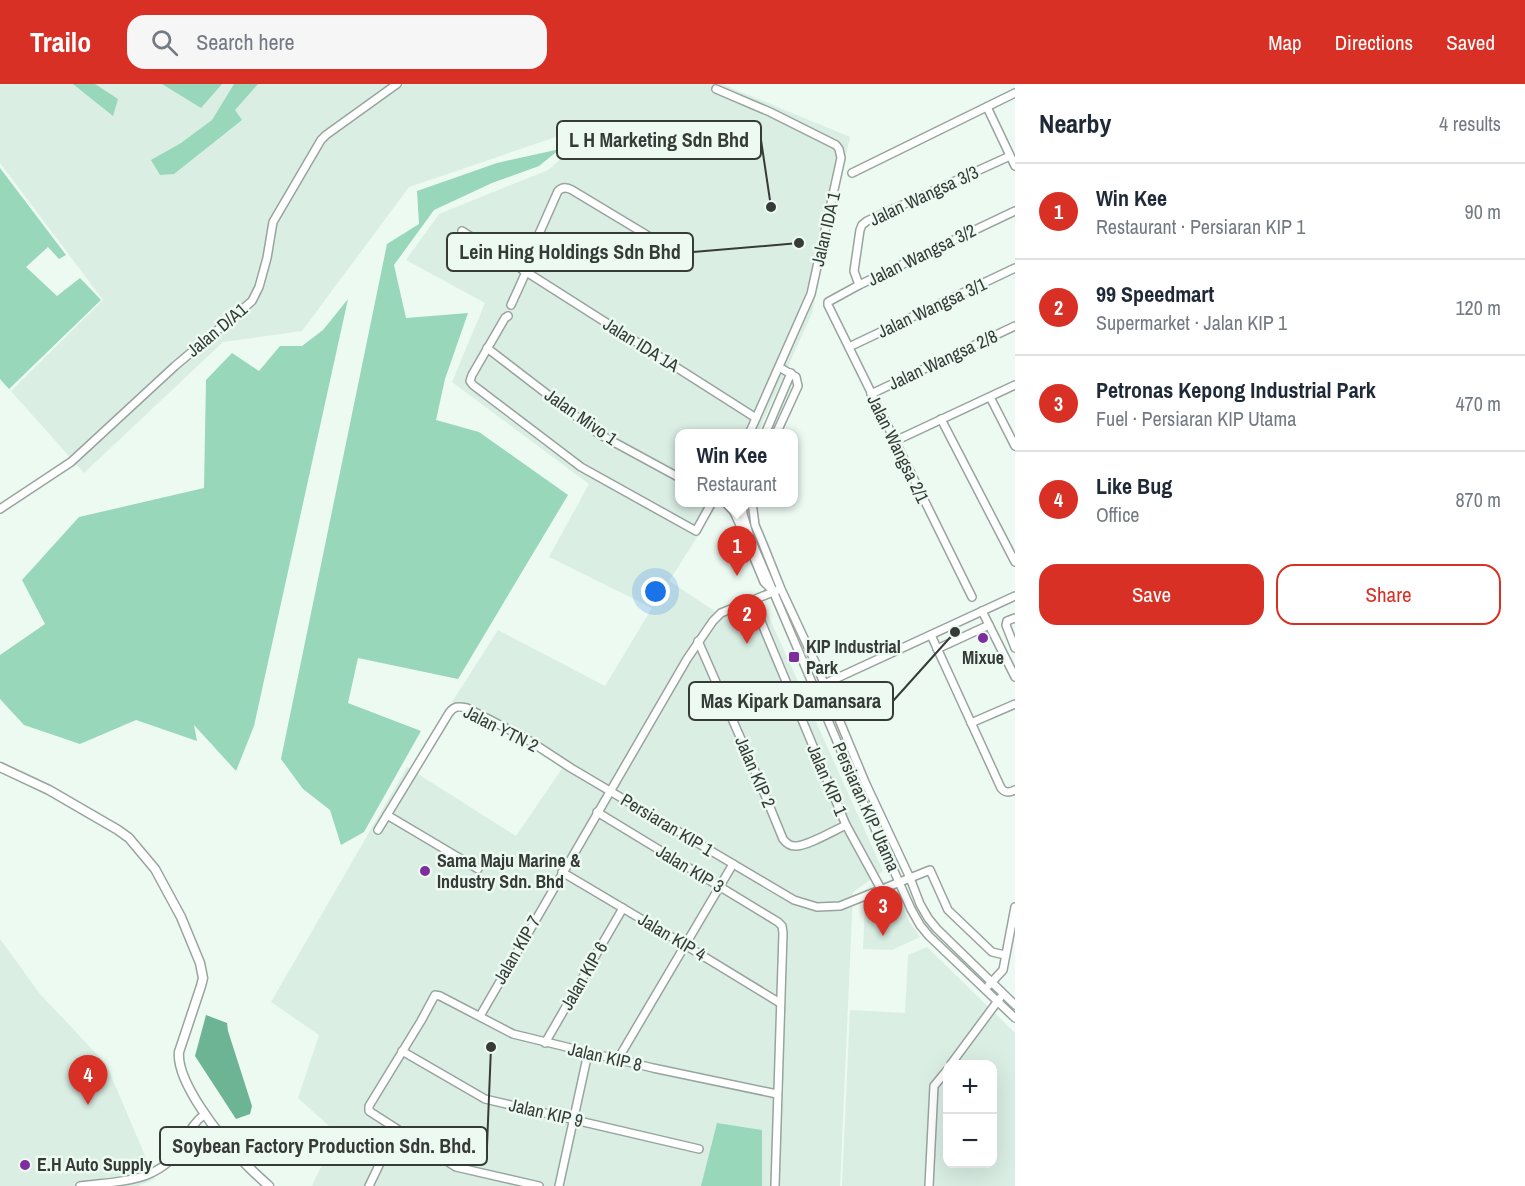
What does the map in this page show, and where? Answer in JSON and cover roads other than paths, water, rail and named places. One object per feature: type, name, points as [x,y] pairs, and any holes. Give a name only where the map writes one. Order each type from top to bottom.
[{"type":"street","name":"Jalan D/A1","points":[[0,509],[70,462],[175,366],[252,301],[259,287],[267,258],[273,222],[321,140],[397,84]]},
{"type":"street","name":"Jalan IDA 1","points":[[716,89],[770,112],[836,146],[841,153],[811,294],[751,429]]},
{"type":"street","points":[[852,173],[1015,93]]},
{"type":"street","points":[[987,107],[1013,161]]},
{"type":"street","name":"Jalan Wangsa 3/3","points":[[859,285],[854,271],[862,225],[878,216],[1013,161]]},
{"type":"street","points":[[511,305],[561,188],[572,190],[665,246]]},
{"type":"street","name":"Jalan Wangsa 3/2","points":[[830,300],[1015,211]]},
{"type":"street","name":"Jalan IDA 1A","points":[[462,231],[756,418]]},
{"type":"street","name":"Jalan Wangsa 3/1","points":[[849,347],[1015,268]]},
{"type":"street","name":"Jalan Wangsa 2/1","points":[[830,300],[828,305],[972,597]]},
{"type":"street","points":[[508,316],[470,377],[472,385],[581,467],[696,531],[709,507]]},
{"type":"street","name":"Jalan Wangsa 2/8","points":[[871,394],[1015,326]]},
{"type":"street","name":"Jalan Mivo 1","points":[[487,348],[600,434],[675,475]]},
{"type":"street","points":[[778,367],[791,373],[798,381],[798,386],[778,429]]},
{"type":"street","points":[[767,429],[791,373]]},
{"type":"street","points":[[895,441],[1015,385]]},
{"type":"street","points":[[990,396],[1015,446]]},
{"type":"street","points":[[942,419],[1015,562]]},
{"type":"street","points":[[730,507],[734,512],[764,582],[778,590]]},
{"type":"street","name":"Persiaran KIP Utama","points":[[743,507],[750,537],[824,684],[865,782],[928,918],[1015,1005]]},
{"type":"street","name":"Persiaran KIP Utama","points":[[753,507],[756,525],[778,590],[815,689],[911,909],[920,925],[940,947],[1015,1018]]},
{"type":"street","name":"Persiaran KIP 1","points":[[778,590],[721,613],[698,641],[610,791],[794,900],[817,907],[840,906],[910,878]]},
{"type":"street","points":[[815,689],[1015,596]]},
{"type":"street","name":"Jalan KIP 1","points":[[752,600],[846,825],[881,889]]},
{"type":"street","points":[[982,611],[1012,661],[1014,674]]},
{"type":"street","points":[[1015,618],[1007,621],[1006,625],[1015,648]]},
{"type":"street","points":[[937,649],[989,625]]},
{"type":"street","points":[[931,635],[1001,788],[1008,792],[1015,790]]},
{"type":"street","name":"Jalan KIP 2","points":[[698,641],[786,843],[800,846],[846,825]]},
{"type":"street","points":[[970,723],[1015,704]]},
{"type":"street","name":"Jalan YTN 2","points":[[378,830],[453,707],[467,708],[525,738],[610,791]]},
{"type":"street","points":[[0,767],[48,790],[118,830],[129,838],[155,869],[181,917],[202,969],[201,986],[178,1057],[184,1077],[205,1114],[242,1161],[269,1186]]},
{"type":"street","name":"Jalan KIP 7","points":[[480,1016],[610,791]]},
{"type":"street","name":"Jalan KIP 3","points":[[597,812],[782,926],[780,1003]]},
{"type":"street","points":[[387,815],[478,869]]},
{"type":"street","points":[[618,1059],[733,864]]},
{"type":"street","points":[[910,878],[930,870],[948,910],[992,952],[1005,955]]},
{"type":"street","name":"Jalan KIP 4","points":[[562,872],[780,1003]]},
{"type":"street","name":"Jalan KIP 6","points":[[545,1042],[623,908]]},
{"type":"street","points":[[985,988],[1003,970],[1015,908]]},
{"type":"street","points":[[955,1060],[1004,994]]},
{"type":"street","name":"Jalan KIP 8","points":[[402,1051],[435,995],[513,1034],[653,1068],[777,1094]]},
{"type":"street","points":[[775,1186],[780,1003]]},
{"type":"street","points":[[402,1051],[369,1106],[369,1111],[456,1167],[539,1186]]},
{"type":"street","name":"Jalan KIP 9","points":[[402,1051],[485,1099],[699,1149]]},
{"type":"street","points":[[559,1186],[588,1053]]},
{"type":"street","points":[[929,1186],[934,1086],[943,1075]]},
{"type":"street","points":[[80,1186],[133,1180],[159,1169],[177,1152],[195,1121],[205,1114]]},
{"type":"street","points":[[369,1186],[396,1130]]},
{"type":"place","name":"L H Marketing Sdn Bhd","points":[[771,207]]},
{"type":"place","name":"Lein Hing Holdings Sdn Bhd","points":[[799,243]]},
{"type":"place","name":"Win Kee","points":[[737,576]]},
{"type":"place","name":"Mas Kipark Damansara","points":[[955,632]]},
{"type":"place","name":"Mixue","points":[[983,638]]},
{"type":"place","name":"99 Speedmart","points":[[747,644]]},
{"type":"place","name":"KIP Industrial Park","points":[[794,657]]},
{"type":"place","name":"Sama Maju Marine & Industry Sdn. Bhd","points":[[425,871]]},
{"type":"place","name":"Petronas Kepong Industrial Park","points":[[883,936]]},
{"type":"place","name":"Soybean Factory Production Sdn. Bhd.","points":[[491,1047]]},
{"type":"place","name":"Like Bug","points":[[88,1105]]},
{"type":"place","name":"E.H Auto Supply","points":[[25,1165]]}]
